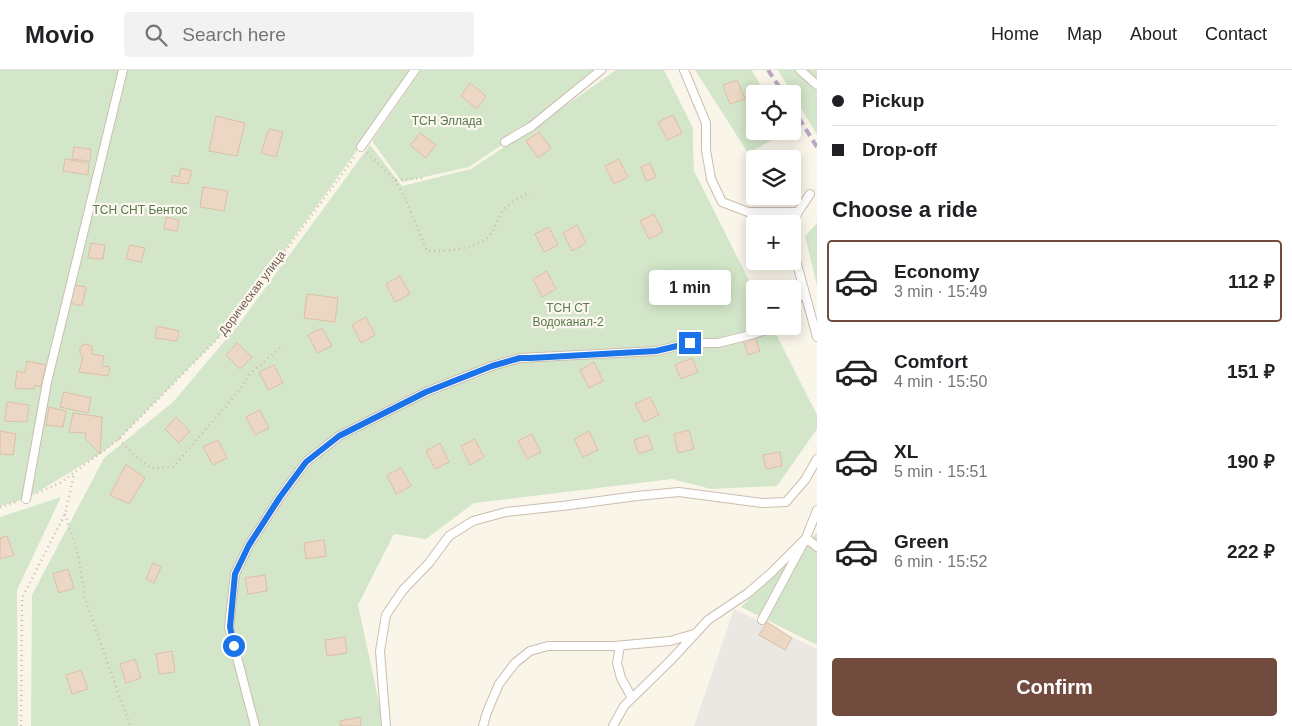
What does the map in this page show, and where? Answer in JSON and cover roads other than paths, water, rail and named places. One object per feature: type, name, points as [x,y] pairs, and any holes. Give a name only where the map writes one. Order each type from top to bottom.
[{"type":"lane","points":[[26,499],[47,382],[123,70]]},
{"type":"lane","points":[[361,147],[415,70]]},
{"type":"lane","points":[[505,142],[532,126],[601,70]]},
{"type":"lane","points":[[684,70],[706,124],[706,150],[711,179],[722,202],[748,212],[798,212]]},
{"type":"lane","points":[[800,70],[817,85]]},
{"type":"lane","points":[[797,215],[810,194]]},
{"type":"lane","points":[[799,270],[817,338]]},
{"type":"lane","points":[[801,294],[804,289]]},
{"type":"lane","points":[[255,726],[230,627],[235,574],[249,545],[280,497],[306,462],[339,436],[426,392],[492,366],[520,358],[656,351],[690,343],[718,343],[750,335]]},
{"type":"lane","points":[[386,726],[380,651],[386,615],[403,590],[429,563],[450,536],[473,521],[506,512],[679,492],[762,503],[786,502],[805,480],[817,459]]},
{"type":"lane","points":[[762,620],[806,538],[817,510]]},
{"type":"lane","points":[[806,538],[817,547]]},
{"type":"lane","points":[[613,726],[624,706],[708,620],[748,593],[766,578],[806,538]]},
{"type":"lane","points":[[483,726],[499,684],[514,663],[530,651],[548,646],[620,646],[670,642],[696,634]]},
{"type":"lane","points":[[620,646],[617,662],[621,678],[632,698]]},
{"type":"railway","points":[[768,70],[778,85]]},
{"type":"railway","points":[[801,121],[817,147]]},
{"type":"park label","name":"ТСН Эллада","points":[[447,121]]},
{"type":"park label","name":"ТСН СНТ Бентос","points":[[140,210]]},
{"type":"park label","name":"ТСН СТ Водоканал-2","points":[[568,315]]}]
